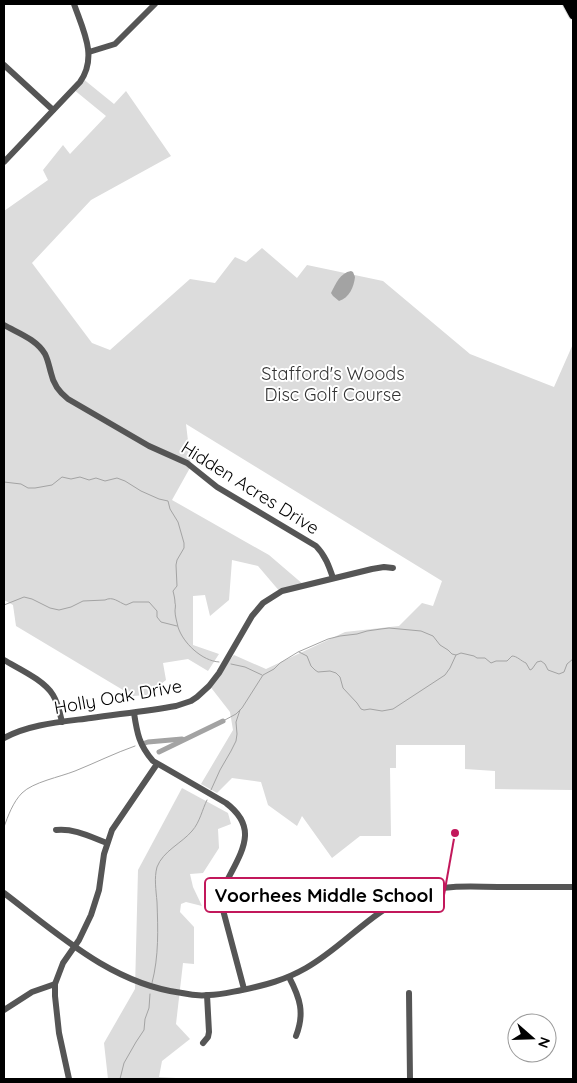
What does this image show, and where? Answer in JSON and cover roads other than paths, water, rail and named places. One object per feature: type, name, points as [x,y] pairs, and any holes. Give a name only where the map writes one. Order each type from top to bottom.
[{"type":"main road","points":[[567,4],[573,15]]},
{"type":"street","points":[[4,162],[85,75],[89,52],[74,4]]},
{"type":"street","points":[[89,52],[115,44],[154,4]]},
{"type":"street","points":[[4,65],[53,110]]},
{"type":"street","name":"Hidden Acres Drive","points":[[4,325],[30,339],[41,349],[48,361],[55,384],[68,399],[149,446],[188,463],[217,487],[316,546],[326,558],[333,578]]},
{"type":"street","name":"Holly Oak Drive","points":[[4,738],[16,731],[27,728],[176,706],[191,701],[209,686],[219,673],[252,616],[263,603],[282,591],[372,569],[393,568]]},
{"type":"street","points":[[4,660],[41,682],[50,690],[54,696],[62,722]]},
{"type":"street","points":[[134,712],[140,743],[153,761],[226,803],[233,808],[242,822],[246,834],[242,850],[222,893],[222,910],[244,990]]},
{"type":"street","points":[[69,1079],[59,1033],[55,984],[63,963],[85,929],[91,915],[98,890],[104,854],[112,830],[157,764]]},
{"type":"street","points":[[56,830],[75,831],[107,842]]},
{"type":"street","points":[[225,885],[270,896],[283,889],[285,881]]},
{"type":"street","points":[[4,892],[74,946],[125,977],[166,991],[207,995],[270,984],[306,968],[378,913],[393,903],[414,895],[462,886],[573,887]]},
{"type":"street","points":[[289,976],[297,992],[301,1008],[301,1019],[296,1036]]},
{"type":"street","points":[[4,1010],[32,992],[55,984]]},
{"type":"street","points":[[409,993],[410,1079]]},
{"type":"street","points":[[203,1042],[209,1032],[207,995]]},
{"type":"waterway","points":[[4,482],[35,488],[52,485],[62,477],[71,479],[80,477],[89,480],[96,478],[105,481],[117,478],[141,491],[168,501],[170,509],[178,522],[184,543],[184,548],[177,560],[177,586],[173,591],[178,627],[184,639],[194,650],[206,658],[219,662]]},
{"type":"waterway","points":[[4,605],[24,597],[59,610],[83,601],[111,599],[126,605],[133,602],[149,602],[157,611],[157,617],[161,622],[177,626]]},
{"type":"waterway","points":[[223,721],[236,714],[242,708],[263,675],[280,663],[298,652],[328,639],[367,631],[389,628],[421,631],[433,636],[440,645],[452,654],[461,653],[477,658],[485,658],[491,663],[507,661],[514,656],[526,663],[530,670],[537,662],[541,661],[548,670],[559,674],[564,672],[567,664],[573,659]]},
{"type":"waterway","points":[[299,652],[307,656],[311,666],[318,672],[330,671],[336,673],[340,677],[343,688],[361,709],[382,711],[393,709],[445,675],[456,655]]},
{"type":"waterway","points":[[231,664],[245,667],[262,675]]},
{"type":"waterway","points":[[211,790],[236,741],[236,722],[240,710]]},
{"type":"waterway","points":[[159,752],[223,721]]},
{"type":"waterway","points":[[145,743],[182,739]]},
{"type":"waterway","points":[[4,827],[11,809],[27,789],[135,746]]},
{"type":"waterway","points":[[152,983],[158,942],[155,880],[157,867],[164,856],[195,827],[207,800]]},
{"type":"waterway","points":[[120,1079],[124,1063],[144,1030],[150,994]]},
{"type":"place","name":"Voorhees Middle School","points":[[455,833]]},
{"type":"park label","name":"Stafford's Woods Disc Golf Course","points":[[333,384]]}]
